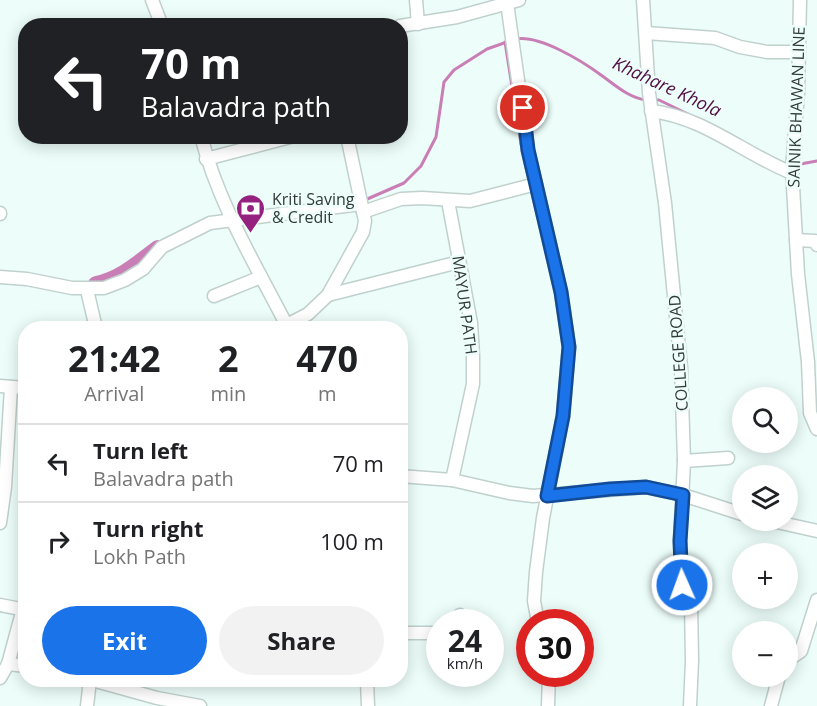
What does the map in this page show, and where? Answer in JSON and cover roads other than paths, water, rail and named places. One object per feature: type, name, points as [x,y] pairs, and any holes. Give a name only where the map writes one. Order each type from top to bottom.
[{"type":"street","points":[[152,0],[159,18]]},
{"type":"street","points":[[416,0],[418,24]]},
{"type":"street","name":"COLLEGE ROAD","points":[[643,0],[651,109],[665,203],[681,368],[684,460],[681,563],[682,585],[691,602],[690,706]]},
{"type":"street","name":"SAINIK BHAWAN LINE","points":[[800,0],[792,167],[795,240],[808,362],[810,413],[817,429]]},
{"type":"street","points":[[408,25],[457,17],[513,2],[514,39],[528,150],[561,292],[569,347],[563,416],[547,496],[536,572],[536,609]]},
{"type":"street","points":[[646,33],[715,38],[740,47],[766,52],[799,52]]},
{"type":"street","points":[[651,109],[670,113],[707,127],[756,157],[792,167]]},
{"type":"street","points":[[203,144],[229,217],[285,321]]},
{"type":"street","points":[[207,159],[264,144]]},
{"type":"street","points":[[297,321],[328,295],[363,232],[365,221],[349,144]]},
{"type":"street","points":[[0,278],[27,279],[87,290],[104,288],[125,280],[143,269],[162,248],[210,223],[229,217],[401,199],[470,201],[536,184]]},
{"type":"street","name":"MAYUR PATH","points":[[448,201],[471,323],[473,356],[473,384],[452,480]]},
{"type":"street","points":[[795,240],[816,242]]},
{"type":"street","points":[[328,295],[459,262]]},
{"type":"street","points":[[214,296],[261,277]]},
{"type":"street","points":[[87,290],[94,321]]},
{"type":"street","points":[[0,523],[5,487],[5,386]]},
{"type":"street","points":[[684,460],[728,458]]},
{"type":"street","points":[[408,477],[452,480],[509,494],[547,496],[646,487],[683,495],[732,511]]},
{"type":"street","points":[[798,527],[817,531]]},
{"type":"street","points":[[798,653],[801,651],[817,600]]},
{"type":"street","points":[[0,605],[18,609]]},
{"type":"street","points":[[0,678],[8,664],[18,630]]},
{"type":"street","points":[[408,633],[426,633]]},
{"type":"street","points":[[8,664],[18,665]]},
{"type":"street","points":[[87,706],[90,687]]},
{"type":"street","points":[[112,687],[156,702],[200,706]]},
{"type":"street","points":[[368,687],[369,706]]},
{"type":"street","points":[[548,706],[549,687]]},
{"type":"street","points":[[771,706],[776,687]]},
{"type":"waterway","name":"Khahare Khola","points":[[516,39],[537,41],[560,50],[628,94],[646,100]]},
{"type":"waterway","name":"Khahare Khola","points":[[365,200],[404,183],[421,166],[436,137],[444,82],[454,70],[487,49],[510,41]]},
{"type":"waterway","points":[[505,42],[521,144]]},
{"type":"waterway","name":"Khahare Khola","points":[[652,100],[659,100],[690,115]]},
{"type":"waterway","name":"Khahare Khola","points":[[795,165],[817,161]]},
{"type":"waterway","name":"Khahare Khola","points":[[96,284],[122,274],[158,248]]},
{"type":"place","name":"Kriti Saving & Credit","points":[[251,234]]}]
